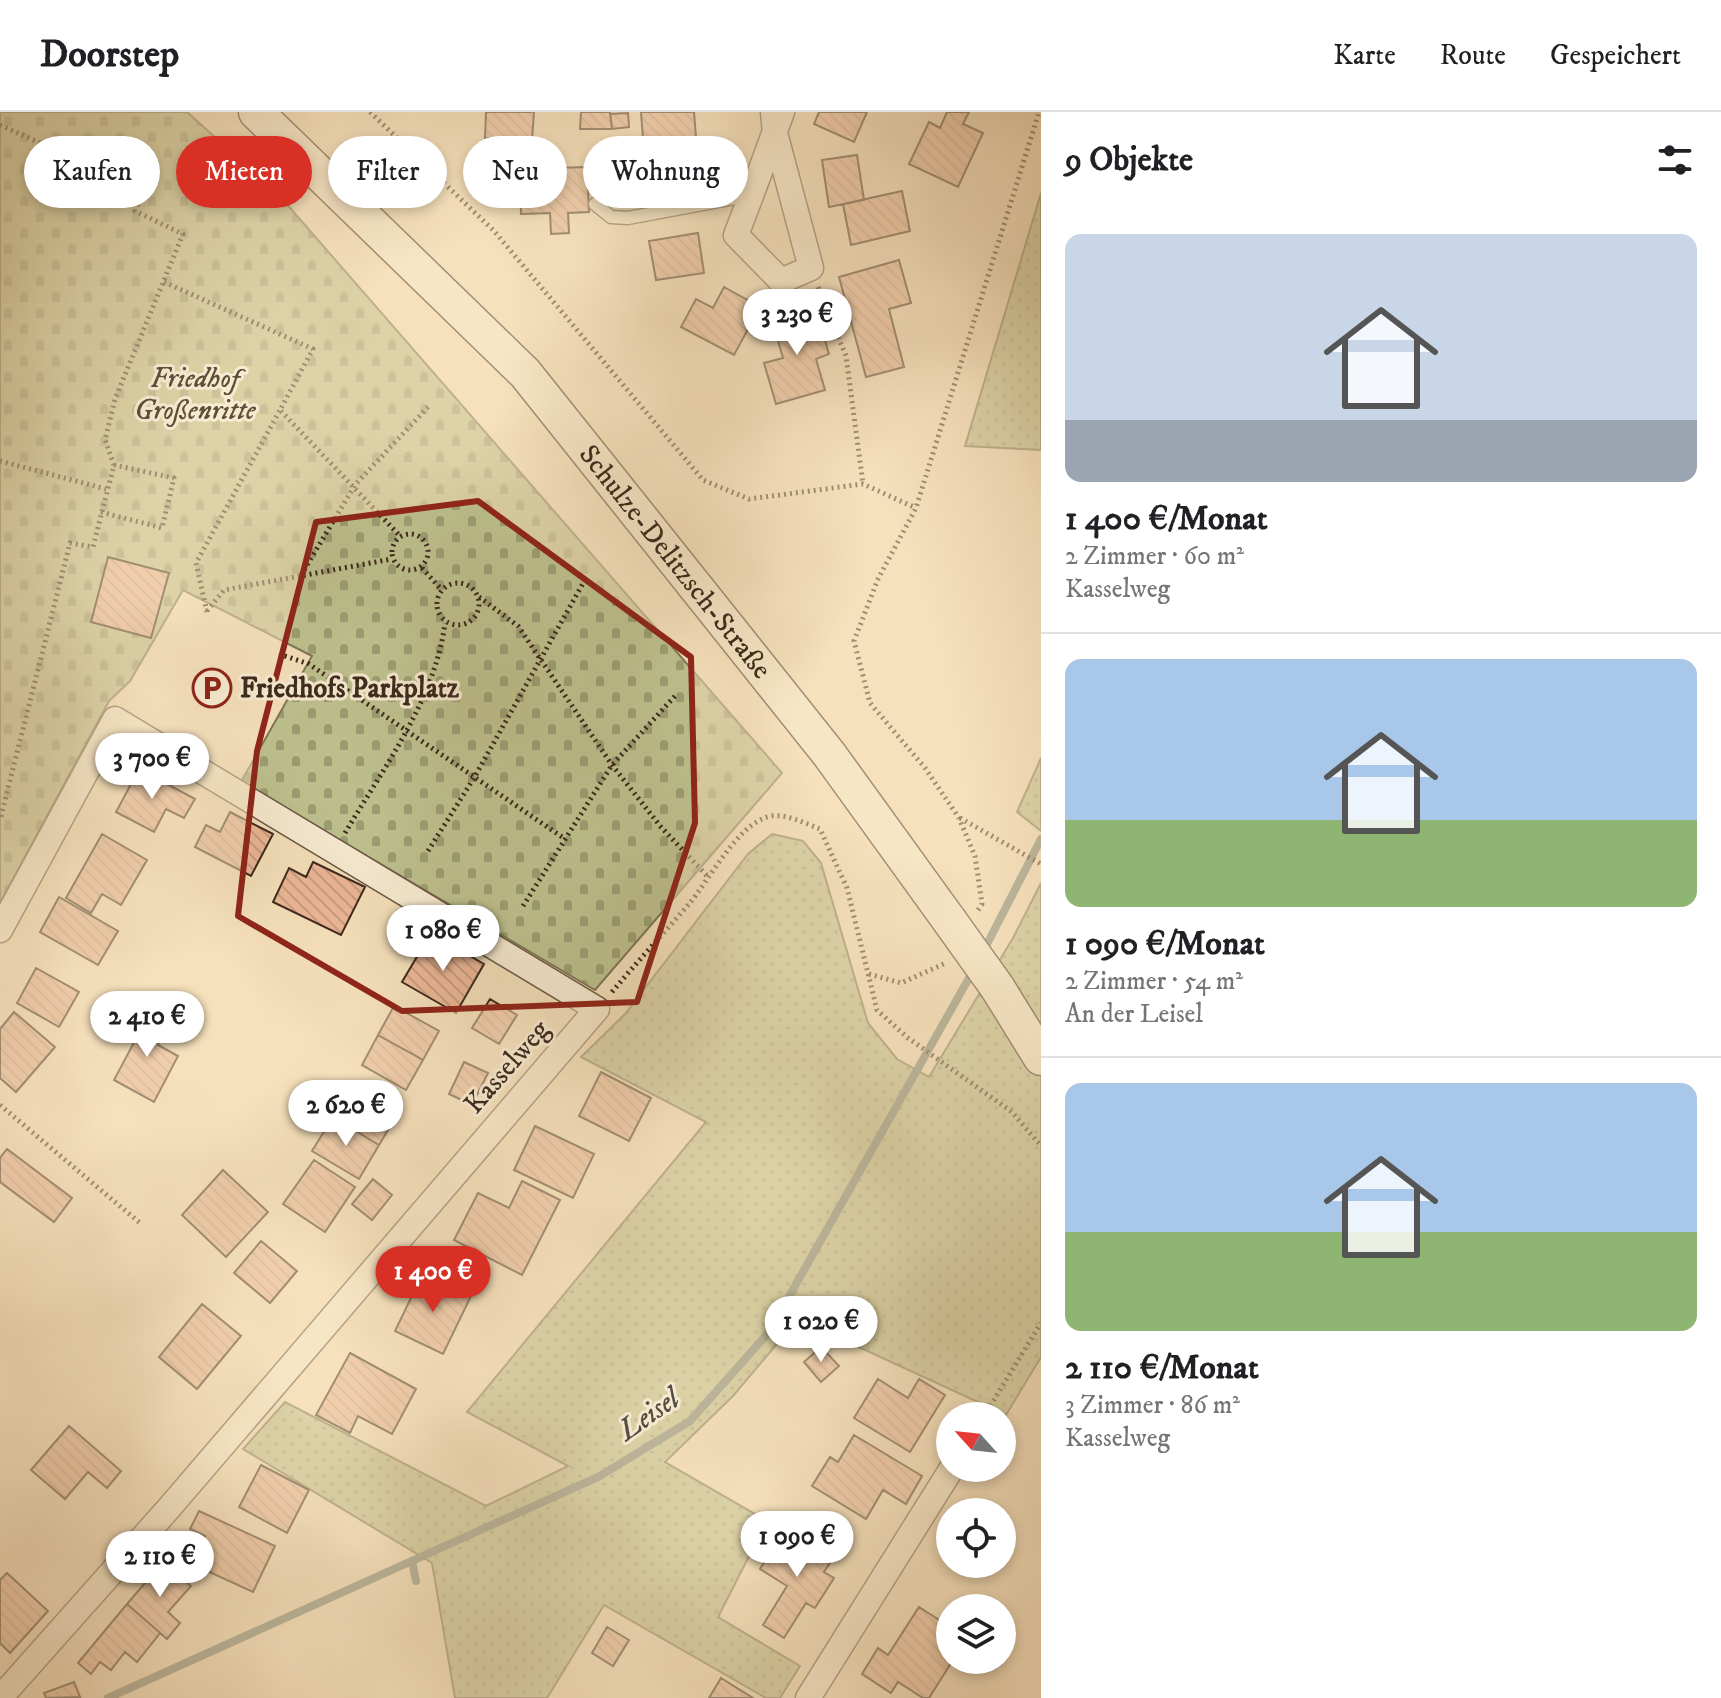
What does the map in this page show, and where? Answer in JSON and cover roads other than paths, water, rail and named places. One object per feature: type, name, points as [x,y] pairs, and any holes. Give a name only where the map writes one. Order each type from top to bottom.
[{"type":"main road","name":"Schulze-Delitzsch-Straße","points":[[256,112],[525,373],[829,754],[997,987],[1041,1058]]},
{"type":"street","points":[[777,119],[811,268],[781,281],[736,235],[777,119]]},
{"type":"street","name":"Kasselweg","points":[[0,930],[115,719],[597,1009],[169,1508],[0,1698]]},
{"type":"street","points":[[808,1698],[943,1482]]},
{"type":"lane","points":[[600,208],[611,217],[628,218],[681,208]]},
{"type":"waterway","name":"Leisel","points":[[983,952],[1041,839]]},
{"type":"waterway","name":"Leisel","points":[[108,1698],[598,1477],[690,1421],[769,1332],[973,971]]},
{"type":"waterway","points":[[412,1561],[416,1581]]},
{"type":"place","name":"Friedhofs Parkplatz","points":[[212,688]]},
{"type":"park label","name":"Friedhof Großenritte","points":[[195,394]]}]
